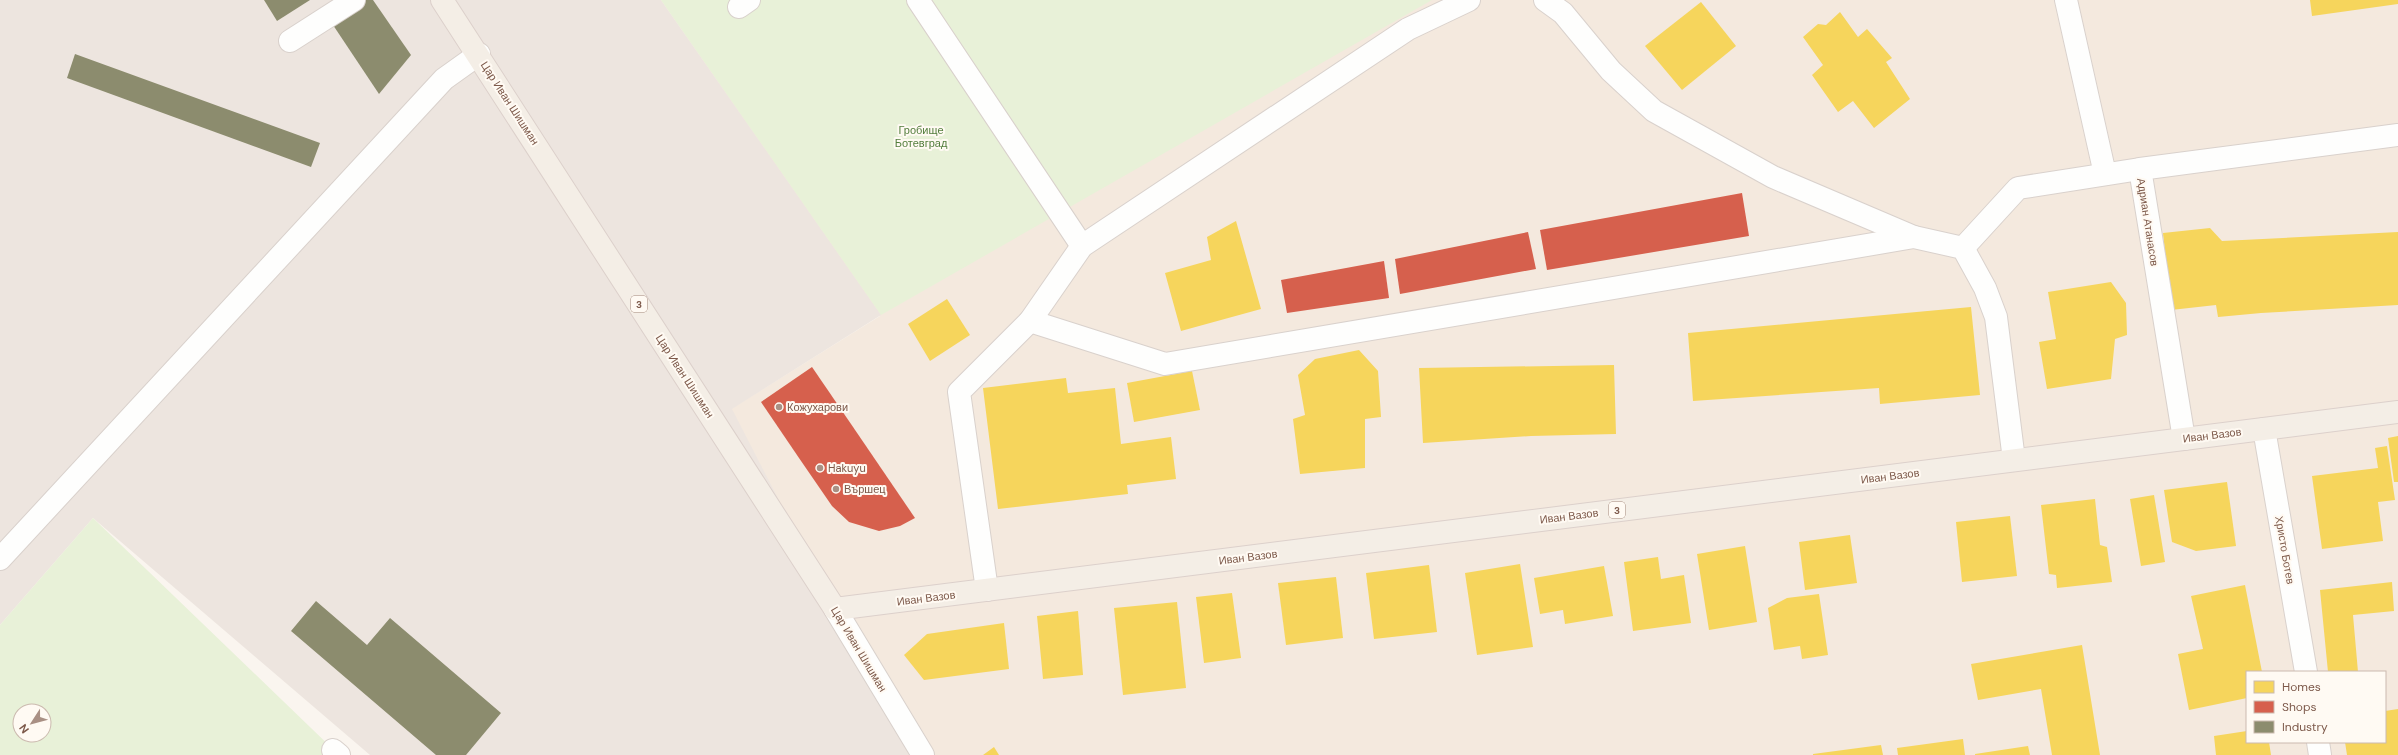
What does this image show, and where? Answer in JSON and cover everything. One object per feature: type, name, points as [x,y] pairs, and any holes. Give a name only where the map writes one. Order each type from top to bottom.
[{"type":"main road","name":"Цар Иван Шишман","points":[[442,0],[479,54],[835,609]]},
{"type":"main road","name":"Иван Вазов","points":[[835,609],[2398,412]]},
{"type":"street","points":[[290,41],[354,0]]},
{"type":"street","points":[[918,0],[1082,246]]},
{"type":"street","points":[[987,590],[959,392],[1030,321],[1082,246],[1408,29],[1469,0]]},
{"type":"street","points":[[1545,0],[1563,13],[1611,72],[1654,111],[1773,177],[1914,237],[1963,248],[1985,288],[1996,317],[2014,460]]},
{"type":"street","points":[[2066,0],[2105,174]]},
{"type":"street","points":[[0,559],[444,79],[479,54]]},
{"type":"street","points":[[2140,169],[2398,135]]},
{"type":"street","name":"Адриан Атанасов","points":[[1963,248],[2018,188],[2140,169],[2184,438]]},
{"type":"street","points":[[1030,321],[1165,364],[1914,237]]},
{"type":"street","name":"Христо Ботев","points":[[2264,429],[2306,671]]},
{"type":"street","name":"Цар Иван Шишман","points":[[835,609],[923,755]]},
{"type":"street","points":[[2318,743],[2320,755]]},
{"type":"shaded area","points":[[0,0],[661,0],[881,315],[732,409],[835,609],[923,755],[370,755],[93,518],[0,625]]},
{"type":"shaded area","points":[[661,0],[2398,0],[2398,755],[923,755],[835,609],[731,409],[880,316]]},
{"type":"green space","name":"Гробище Ботевград","points":[[661,0],[1432,0],[881,315]]},
{"type":"green space","points":[[93,518],[339,755],[0,755],[0,625]]},
{"type":"building: Homes","points":[[2310,0],[2398,0],[2398,4],[2312,16]]},
{"type":"building: Homes","points":[[1701,2],[1736,46],[1682,90],[1645,46]]},
{"type":"building: Homes","points":[[1840,12],[1858,37],[1867,29],[1892,58],[1886,62],[1910,99],[1874,128],[1853,101],[1838,112],[1812,75],[1823,65],[1803,37],[1818,24],[1826,25]]},
{"type":"building: Homes","points":[[1236,221],[1261,309],[1181,331],[1165,273],[1211,260],[1207,237]]},
{"type":"building: Homes","points":[[2210,228],[2222,241],[2398,232],[2398,305],[2218,317],[2216,305],[2171,310],[2163,233]]},
{"type":"building: Homes","points":[[2111,282],[2126,303],[2127,335],[2115,339],[2111,379],[2047,389],[2039,342],[2056,339],[2048,292]]},
{"type":"building: Homes","points":[[947,299],[970,335],[930,361],[908,324]]},
{"type":"building: Homes","points":[[1971,307],[1980,395],[1880,404],[1879,388],[1693,401],[1688,333]]},
{"type":"building: Homes","points":[[1359,350],[1378,371],[1381,417],[1365,419],[1365,468],[1300,474],[1293,419],[1305,415],[1298,375],[1315,359]]},
{"type":"building: Homes","points":[[1614,365],[1616,434],[1531,436],[1423,443],[1419,368]]},
{"type":"building: Homes","points":[[1192,371],[1200,410],[1134,422],[1127,383]]},
{"type":"building: Homes","points":[[1066,378],[1068,393],[1115,388],[1121,444],[1171,437],[1176,479],[1127,485],[1128,494],[998,509],[983,388]]},
{"type":"building: Homes","points":[[2398,436],[2398,482],[2394,482],[2388,438]]},
{"type":"building: Homes","points":[[2387,446],[2395,500],[2378,502],[2383,541],[2322,549],[2312,476],[2378,468],[2375,448]]},
{"type":"building: Homes","points":[[2227,482],[2236,546],[2196,551],[2172,542],[2164,490]]},
{"type":"building: Homes","points":[[2154,495],[2165,562],[2141,566],[2130,499]]},
{"type":"building: Homes","points":[[2095,499],[2100,545],[2107,547],[2112,582],[2057,588],[2056,575],[2049,574],[2041,505]]},
{"type":"building: Homes","points":[[2010,516],[2017,576],[1962,582],[1956,522]]},
{"type":"building: Homes","points":[[1850,535],[1857,583],[1805,590],[1799,542]]},
{"type":"building: Homes","points":[[1745,546],[1757,622],[1709,630],[1697,554]]},
{"type":"building: Homes","points":[[1658,557],[1661,579],[1684,575],[1691,623],[1633,631],[1624,562]]},
{"type":"building: Homes","points":[[1520,564],[1533,647],[1477,655],[1465,573]]},
{"type":"building: Homes","points":[[1429,565],[1437,632],[1374,639],[1366,573]]},
{"type":"building: Homes","points":[[1604,566],[1613,616],[1565,624],[1563,610],[1540,614],[1534,578]]},
{"type":"building: Homes","points":[[1336,577],[1343,638],[1286,645],[1278,583]]},
{"type":"building: Homes","points":[[2392,582],[2394,611],[2353,615],[2358,671],[2328,671],[2320,590]]},
{"type":"building: Homes","points":[[2245,585],[2262,671],[2246,671],[2246,698],[2189,710],[2178,654],[2203,649],[2191,596]]},
{"type":"building: Homes","points":[[1232,593],[1241,658],[1204,663],[1196,597]]},
{"type":"building: Homes","points":[[1819,594],[1828,655],[1802,659],[1800,646],[1774,650],[1768,608],[1787,598]]},
{"type":"building: Homes","points":[[1177,602],[1186,688],[1123,695],[1114,608]]},
{"type":"building: Homes","points":[[1078,611],[1083,675],[1043,679],[1037,616]]},
{"type":"building: Homes","points":[[1004,623],[1009,669],[924,680],[904,655],[927,634]]},
{"type":"building: Homes","points":[[2082,645],[2100,755],[2052,755],[2041,689],[1978,700],[1971,664]]},
{"type":"building: Homes","points":[[2398,709],[2398,755],[2347,755],[2345,743],[2386,743],[2386,711]]},
{"type":"building: Homes","points":[[2246,731],[2246,743],[2269,743],[2271,755],[2216,755],[2214,736]]},
{"type":"building: Homes","points":[[1963,739],[1965,755],[1898,755],[1897,748]]},
{"type":"building: Homes","points":[[1881,745],[1883,755],[1813,755],[1813,754]]},
{"type":"building: Homes","points":[[2028,746],[2030,755],[1975,755],[1975,754]]},
{"type":"building: Homes","points":[[994,747],[999,755],[983,755]]},
{"type":"building: Shops","points":[[1742,193],[1749,236],[1547,270],[1540,230]]},
{"type":"building: Shops","points":[[1528,232],[1536,269],[1400,294],[1395,259]]},
{"type":"building: Shops","points":[[1384,261],[1389,298],[1287,313],[1281,280]]},
{"type":"building: Shops","points":[[812,367],[915,518],[900,526],[879,531],[849,522],[832,506],[799,458],[761,402]]},
{"type":"building: Industry","points":[[264,0],[310,0],[277,21]]},
{"type":"building: Industry","points":[[358,0],[373,0],[411,55],[379,94],[329,19]]},
{"type":"building: Industry","points":[[75,54],[320,143],[311,167],[67,78]]},
{"type":"building: Industry","points":[[316,601],[367,645],[390,618],[501,713],[466,755],[436,755],[291,631]]},
{"type":"place","name":"Кожухарови","points":[[779,407]]},
{"type":"place","name":"Hakuyu","points":[[820,468]]},
{"type":"place","name":"Вършец","points":[[836,489]]}]
